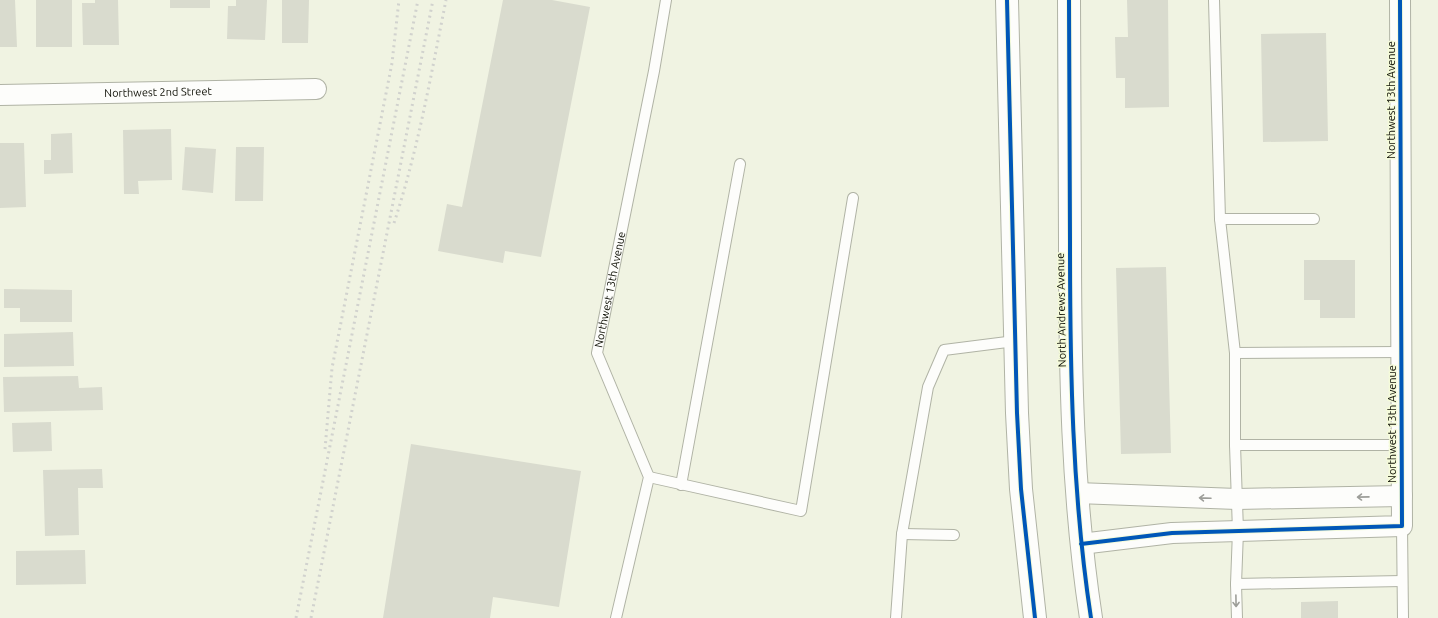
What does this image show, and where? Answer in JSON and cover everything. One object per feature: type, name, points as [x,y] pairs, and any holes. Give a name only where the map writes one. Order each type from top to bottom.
[{"type":"main road","points":[[1007,0],[1015,341],[1021,489],[1034,618]]},
{"type":"main road","name":"North Andrews Avenue","points":[[1069,0],[1071,384],[1074,466],[1081,544],[1091,618]]},
{"type":"street","name":"Northwest 13th Avenue","points":[[1400,0],[1400,352],[1402,526]]},
{"type":"street","name":"Northwest 2nd Street","points":[[0,95],[316,89]]},
{"type":"street","name":"Northwest 13th Avenue","points":[[1077,493],[1237,499],[1402,496]]},
{"type":"street","points":[[1081,544],[1172,533],[1402,526]]},
{"type":"lane","name":"Northwest 13th Avenue","points":[[649,478],[597,353],[654,70],[666,0]]},
{"type":"lane","points":[[1214,0],[1220,219],[1235,353],[1235,445],[1238,531],[1236,584],[1237,618]]},
{"type":"lane","points":[[681,485],[740,164]]},
{"type":"lane","points":[[616,618],[649,478],[801,511],[853,198]]},
{"type":"lane","points":[[1220,219],[1314,219]]},
{"type":"lane","points":[[896,618],[902,534],[928,387],[944,350],[1015,341]]},
{"type":"lane","points":[[1235,353],[1400,352]]},
{"type":"lane","points":[[1235,445],[1401,445]]},
{"type":"lane","points":[[1402,526],[1403,618]]},
{"type":"lane","points":[[902,534],[954,535]]},
{"type":"lane","points":[[1236,584],[1402,581]]},
{"type":"building","points":[[0,0],[15,0],[17,47],[0,47]]},
{"type":"building","points":[[36,0],[72,0],[72,47],[36,47]]},
{"type":"building","points":[[95,0],[118,0],[119,45],[83,45],[82,3],[95,3]]},
{"type":"building","points":[[170,0],[210,0],[210,8],[170,8]]},
{"type":"building","points":[[236,0],[267,0],[265,40],[227,39],[228,6],[236,6]]},
{"type":"building","points":[[282,0],[309,0],[308,43],[282,43]]},
{"type":"building","points":[[503,0],[552,0],[590,7],[541,257],[505,251],[503,263],[438,251],[447,204],[462,207]]},
{"type":"building","points":[[1127,0],[1168,0],[1169,107],[1125,108],[1125,78],[1116,78],[1115,37],[1128,37]]},
{"type":"building","points":[[1326,33],[1328,141],[1263,142],[1261,34]]},
{"type":"building","points":[[171,129],[172,180],[138,181],[139,194],[124,194],[123,130]]},
{"type":"building","points":[[72,133],[73,173],[44,174],[44,160],[51,160],[51,134]]},
{"type":"building","points":[[0,143],[24,143],[26,207],[0,208]]},
{"type":"building","points":[[185,147],[216,149],[213,193],[182,190]]},
{"type":"building","points":[[236,147],[264,147],[263,201],[235,201]]},
{"type":"building","points":[[1304,260],[1355,260],[1355,318],[1320,318],[1320,300],[1304,300]]},
{"type":"building","points":[[1166,267],[1171,453],[1121,454],[1116,268]]},
{"type":"building","points":[[4,289],[72,290],[72,322],[20,322],[20,308],[4,308]]},
{"type":"building","points":[[73,332],[74,366],[4,367],[4,334]]},
{"type":"building","points":[[78,376],[79,388],[102,387],[103,410],[4,412],[3,377]]},
{"type":"building","points":[[51,422],[52,451],[13,452],[12,423]]},
{"type":"building","points":[[411,444],[581,471],[559,607],[493,597],[490,618],[383,618]]},
{"type":"building","points":[[102,469],[103,488],[78,488],[79,535],[45,536],[43,470]]},
{"type":"building","points":[[85,550],[86,584],[16,585],[16,551]]},
{"type":"building","points":[[1338,601],[1338,618],[1301,618],[1301,602]]},
{"type":"railway","points":[[325,449],[332,368],[392,63],[399,0]]},
{"type":"railway","points":[[296,618],[418,0]]},
{"type":"railway","points":[[311,618],[433,0]]},
{"type":"railway","points":[[394,223],[403,196],[417,140],[446,0]]},
{"type":"cycle path","points":[[1007,0],[1017,413],[1021,489],[1035,618]]},
{"type":"cycle path","points":[[1069,0],[1070,290],[1073,431],[1080,525],[1091,618]]},
{"type":"cycle path","points":[[1081,544],[1172,533],[1402,526],[1400,0]]}]
